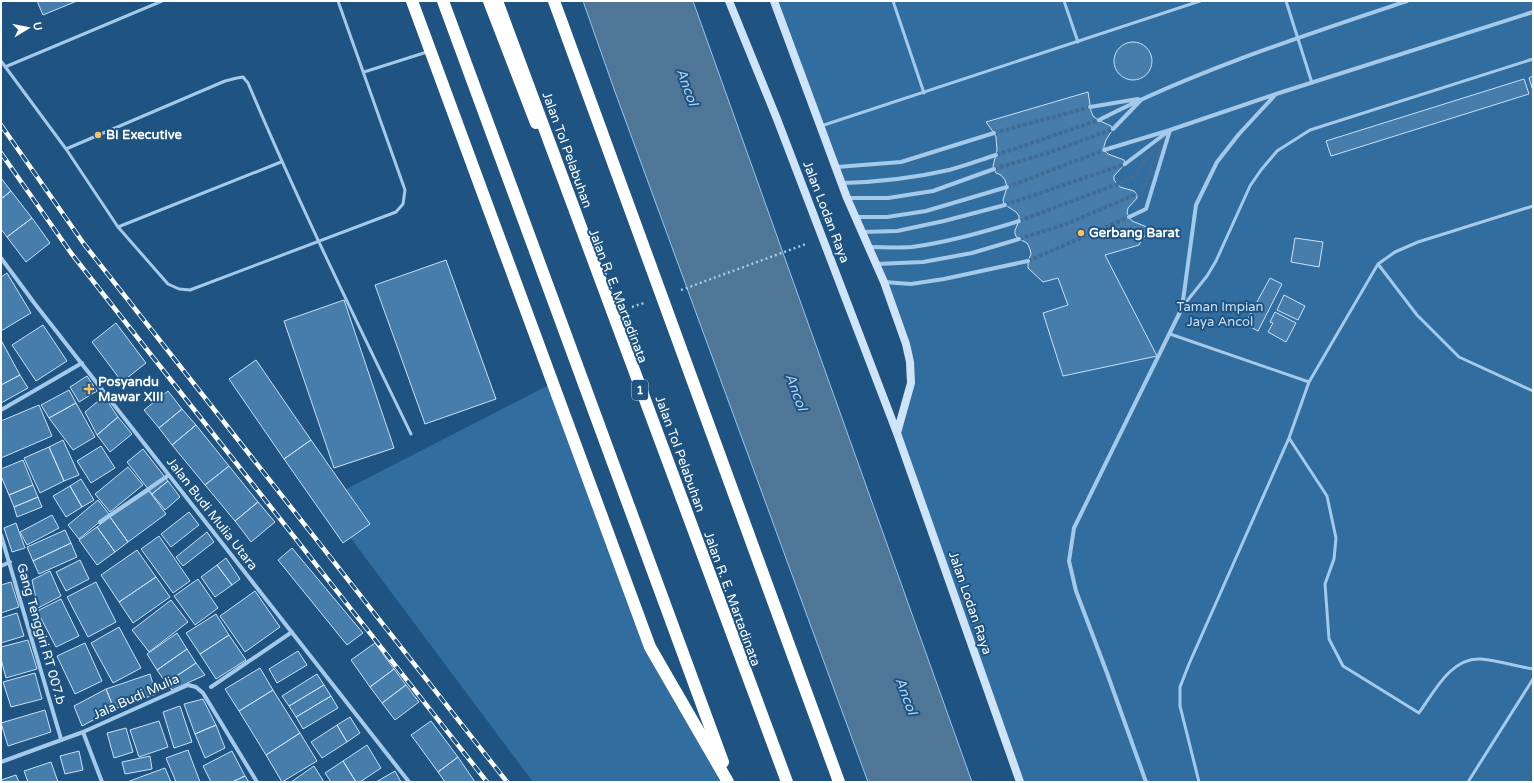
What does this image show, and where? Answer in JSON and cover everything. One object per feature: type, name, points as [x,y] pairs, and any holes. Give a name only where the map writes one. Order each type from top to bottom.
[{"type":"highway","points":[[412,1],[650,647],[729,782]]},
{"type":"highway","points":[[443,1],[729,782]]},
{"type":"highway","name":"Jalan R. E. Martadinata","points":[[489,1],[651,419],[784,782]]},
{"type":"highway","name":"Jalan Tol Pelabuhan","points":[[497,1],[787,782]]},
{"type":"highway","points":[[554,1],[839,782]]},
{"type":"main road","name":"Jalan Lodan Raya","points":[[729,1],[780,127],[898,433],[1020,782]]},
{"type":"main road","name":"Jalan Lodan Raya","points":[[774,1],[837,167],[847,198],[884,282],[906,344],[910,362],[912,383],[898,433]]},
{"type":"street","points":[[1099,120],[1143,98],[1298,37],[1407,1]]},
{"type":"street","points":[[1104,150],[1533,12]]},
{"type":"street","points":[[1146,782],[1076,591],[1069,560],[1074,528],[1182,308],[1196,205],[1217,162],[1239,134],[1276,94]]},
{"type":"street","points":[[1090,107],[1143,98]]},
{"type":"street","points":[[1113,129],[1143,98]]},
{"type":"street","points":[[1125,164],[1170,130]]},
{"type":"street","points":[[1129,217],[1146,208],[1170,130]]},
{"type":"street","points":[[837,167],[901,162],[994,132]]},
{"type":"street","points":[[842,183],[880,182],[922,175],[950,169],[996,155]]},
{"type":"street","points":[[847,198],[888,198],[932,191],[994,170]]},
{"type":"street","points":[[856,217],[887,216],[926,211],[1007,187]]},
{"type":"street","points":[[862,232],[897,231],[944,221],[1005,205]]},
{"type":"street","points":[[869,247],[911,247],[943,242],[977,234],[1019,221]]},
{"type":"street","points":[[876,264],[923,262],[958,256],[1020,239]]},
{"type":"street","name":"Jalan Budi Mulia Utara","points":[[1,258],[35,304],[409,782]]},
{"type":"street","points":[[884,282],[911,284],[944,279],[1028,261]]},
{"type":"street","points":[[1,410],[82,363]]},
{"type":"street","points":[[100,522],[169,475]]},
{"type":"street","name":"Gang Tenggiri RT 007.b","points":[[1,536],[10,562],[61,739]]},
{"type":"street","points":[[1,566],[10,562]]},
{"type":"street","points":[[211,687],[292,632]]},
{"type":"street","name":"Jala Budi Mulia","points":[[1,762],[83,732],[188,685],[196,687],[203,693],[258,782]]},
{"type":"street","points":[[83,732],[102,782]]},
{"type":"lane","points":[[5,67],[162,1]]},
{"type":"lane","points":[[1,62],[66,149],[118,227],[168,284],[179,289],[190,290],[318,243],[396,212],[403,204],[405,190],[338,1]]},
{"type":"lane","points":[[894,1],[924,93]]},
{"type":"lane","points":[[1064,1],[1078,42]]},
{"type":"lane","points":[[821,126],[1200,1]]},
{"type":"lane","points":[[1286,1],[1312,83]]},
{"type":"lane","points":[[364,72],[431,51]]},
{"type":"lane","points":[[1182,308],[1207,276],[1216,261],[1250,186],[1277,151],[1310,130],[1533,59]]},
{"type":"lane","points":[[66,149],[225,81],[243,77],[248,83],[281,162],[318,243],[411,434]]},
{"type":"lane","points":[[118,227],[281,162]]},
{"type":"lane","points":[[1199,782],[1180,706],[1180,687],[1289,438],[1309,382],[1378,264],[1395,252],[1418,242],[1533,206]]},
{"type":"lane","points":[[1378,264],[1417,315],[1459,357],[1533,390]]},
{"type":"lane","points":[[1170,334],[1309,382]]},
{"type":"lane","points":[[1289,438],[1327,496],[1336,538],[1334,559],[1325,584],[1329,639],[1343,666],[1419,713],[1444,677],[1461,663],[1480,659],[1533,669]]},
{"type":"lane","points":[[1468,782],[1533,679]]},
{"type":"path","points":[[683,289],[788,251]]},
{"type":"green space","name":"Taman Impian Jaya Ancol","points":[[774,1],[1533,1],[1533,782],[1020,782],[897,433],[911,383],[910,362]]},
{"type":"green space","points":[[553,383],[650,647],[728,782],[533,782],[323,501]]},
{"type":"water","name":"Ancol","points":[[583,1],[693,1],[972,782],[868,782]]},
{"type":"building","points":[[37,1],[77,1],[43,15]]},
{"type":"building","points":[[1129,42],[1137,42],[1147,47],[1151,54],[1151,68],[1147,75],[1137,80],[1129,80],[1119,75],[1117,72],[1114,65],[1114,57],[1119,47],[1122,45]]},
{"type":"building","points":[[1533,76],[1533,91],[1529,78]]},
{"type":"building","points":[[1524,79],[1529,94],[1331,156],[1326,141]]},
{"type":"building","name":"Gerbang Barat","points":[[1088,92],[1093,116],[1111,126],[1113,129],[1106,140],[1104,150],[1108,154],[1124,160],[1125,164],[1114,176],[1114,180],[1120,187],[1134,191],[1137,194],[1137,198],[1128,208],[1127,213],[1132,221],[1149,229],[1149,232],[1142,239],[1139,245],[1105,255],[1157,356],[1063,376],[1043,313],[1068,305],[1058,278],[1043,282],[1028,268],[1028,261],[1031,254],[1030,249],[1027,243],[1017,238],[1015,234],[1019,216],[1016,212],[1004,204],[1003,200],[1007,187],[1005,180],[1001,175],[996,173],[993,166],[997,150],[996,137],[986,122]]},
{"type":"building","points":[[1,178],[11,191],[1,199]]},
{"type":"building","points":[[11,191],[32,218],[7,237],[1,229],[1,199]]},
{"type":"building","points":[[32,218],[50,243],[26,262],[7,237]]},
{"type":"building","points":[[1295,238],[1323,242],[1319,267],[1291,262]]},
{"type":"building","points":[[446,260],[496,399],[425,424],[375,285]]},
{"type":"building","points":[[7,273],[31,313],[1,331],[1,277]]},
{"type":"building","points":[[1270,278],[1282,284],[1258,331],[1245,324]]},
{"type":"building","points":[[1284,295],[1305,306],[1298,320],[1277,310]]},
{"type":"building","points":[[344,300],[394,448],[334,468],[284,321]]},
{"type":"building","points":[[1275,312],[1296,323],[1286,342],[1268,332],[1273,323],[1270,322]]},
{"type":"building","points":[[116,323],[146,363],[122,382],[92,342]]},
{"type":"building","points":[[43,325],[67,361],[36,381],[12,345]]},
{"type":"building","points":[[1,340],[20,375],[1,385]]},
{"type":"building","points":[[256,360],[311,440],[284,459],[229,379]]},
{"type":"building","points":[[20,375],[28,388],[1,403],[1,385]]},
{"type":"building","points":[[87,376],[97,391],[79,402],[70,387]]},
{"type":"building","points":[[69,390],[76,403],[49,418],[41,405]]},
{"type":"building","points":[[168,391],[182,409],[159,428],[144,410]]},
{"type":"building","points":[[104,396],[118,417],[97,435],[85,412]]},
{"type":"building","points":[[76,403],[95,437],[73,450],[49,418]]},
{"type":"building","points":[[39,405],[52,436],[1,458],[1,421]]},
{"type":"building","points":[[182,409],[196,425],[172,445],[159,428]]},
{"type":"building","points":[[118,417],[132,434],[110,452],[97,435]]},
{"type":"building","points":[[196,425],[229,466],[205,485],[172,445]]},
{"type":"building","points":[[63,440],[79,475],[64,481],[49,447]]},
{"type":"building","points":[[311,440],[370,524],[343,543],[284,459]]},
{"type":"building","points":[[101,446],[115,468],[91,483],[77,461]]},
{"type":"building","points":[[49,447],[64,481],[40,493],[24,458]]},
{"type":"building","points":[[143,449],[168,481],[152,494],[127,462]]},
{"type":"building","points":[[23,460],[33,485],[9,495],[1,476],[1,469]]},
{"type":"building","points":[[229,466],[258,502],[235,521],[205,485]]},
{"type":"building","points":[[128,467],[143,485],[110,512],[95,494]]},
{"type":"building","points":[[81,479],[94,500],[82,507],[70,486]]},
{"type":"building","points":[[168,481],[180,497],[165,510],[152,494]]},
{"type":"building","points":[[33,485],[38,497],[14,507],[9,495]]},
{"type":"building","points":[[70,486],[82,507],[66,517],[53,496]]},
{"type":"building","points":[[149,491],[166,514],[128,542],[110,517]]},
{"type":"building","points":[[38,497],[42,507],[17,517],[14,507]]},
{"type":"building","points":[[98,500],[109,514],[79,539],[68,525]]},
{"type":"building","points":[[258,502],[275,522],[251,542],[235,521]]},
{"type":"building","points":[[189,512],[199,525],[171,547],[161,534]]},
{"type":"building","points":[[52,515],[59,528],[27,545],[20,532]]},
{"type":"building","points":[[110,517],[128,542],[115,552],[97,527]]},
{"type":"building","points":[[16,523],[25,548],[12,552],[4,528]]},
{"type":"building","points":[[97,527],[115,552],[97,565],[79,540]]},
{"type":"building","points":[[65,530],[71,543],[33,561],[27,547]]},
{"type":"building","points":[[207,532],[214,542],[183,566],[176,557]]},
{"type":"building","points":[[159,536],[190,581],[173,593],[141,549]]},
{"type":"building","points":[[71,543],[77,557],[39,574],[33,561]]},
{"type":"building","points":[[292,548],[363,633],[347,645],[278,560]]},
{"type":"building","points":[[137,550],[156,577],[119,602],[101,575]]},
{"type":"building","points":[[226,558],[240,579],[232,585],[217,565]]},
{"type":"building","points":[[80,560],[89,579],[66,591],[56,572]]},
{"type":"building","points":[[217,565],[232,585],[215,597],[201,577]]},
{"type":"building","points":[[50,571],[61,596],[38,608],[32,580]]},
{"type":"building","points":[[156,577],[170,597],[133,623],[119,602]]},
{"type":"building","points":[[198,579],[218,608],[195,625],[174,596]]},
{"type":"building","points":[[11,582],[19,607],[1,613],[1,585]]},
{"type":"building","points":[[96,582],[116,622],[88,637],[67,597]]},
{"type":"building","points":[[255,591],[280,627],[245,652],[220,616]]},
{"type":"building","points":[[61,599],[79,636],[56,647],[37,611]]},
{"type":"building","points":[[171,600],[188,622],[149,652],[132,630]]},
{"type":"building","points":[[17,613],[24,636],[1,643],[1,618]]},
{"type":"building","points":[[216,614],[229,635],[200,654],[186,633]]},
{"type":"building","points":[[119,627],[141,668],[113,683],[91,643]]},
{"type":"building","points":[[177,633],[187,649],[157,670],[147,654]]},
{"type":"building","points":[[229,635],[246,660],[216,679],[200,654]]},
{"type":"building","points":[[28,640],[37,669],[6,678],[1,659],[1,647]]},
{"type":"building","points":[[85,643],[102,681],[75,694],[57,656]]},
{"type":"building","points":[[375,643],[394,669],[370,687],[351,660]]},
{"type":"building","points":[[187,649],[196,663],[166,683],[157,670]]},
{"type":"building","points":[[298,651],[307,665],[277,683],[269,669]]},
{"type":"building","points":[[196,663],[205,675],[172,690],[166,683]]},
{"type":"building","points":[[260,668],[273,690],[239,711],[225,689]]},
{"type":"building","points":[[394,669],[406,685],[382,703],[370,687]]},
{"type":"building","points":[[35,673],[42,699],[11,707],[3,682]]},
{"type":"building","points":[[150,674],[156,694],[114,709],[106,689]]},
{"type":"building","points":[[317,674],[324,685],[289,706],[282,696]]},
{"type":"building","points":[[324,685],[331,696],[296,717],[289,706]]},
{"type":"building","points":[[406,685],[419,702],[395,720],[382,703]]},
{"type":"building","points":[[106,689],[114,709],[82,726],[74,706]]},
{"type":"building","points":[[273,690],[300,733],[266,755],[239,711]]},
{"type":"building","points":[[331,696],[338,708],[303,729],[296,717]]},
{"type":"building","points":[[203,699],[216,725],[195,734],[184,704]]},
{"type":"building","points":[[180,706],[192,742],[174,748],[163,712]]},
{"type":"building","points":[[45,710],[51,732],[8,746],[1,723]]},
{"type":"building","points":[[350,717],[360,733],[347,742],[337,725]]},
{"type":"building","points":[[159,721],[168,747],[139,757],[130,730]]},
{"type":"building","points":[[431,721],[458,757],[438,772],[411,735]]},
{"type":"building","points":[[216,725],[225,748],[205,758],[195,734]]},
{"type":"building","points":[[337,725],[347,742],[322,758],[311,742]]},
{"type":"building","points":[[126,728],[133,752],[114,758],[107,733]]},
{"type":"building","points":[[300,733],[317,761],[282,782],[266,755]]},
{"type":"building","points":[[367,745],[381,768],[360,782],[356,782],[343,761]]},
{"type":"building","points":[[188,750],[200,782],[176,782],[166,758]]},
{"type":"building","points":[[79,751],[83,770],[65,774],[60,756]]},
{"type":"building","points":[[232,751],[245,776],[232,782],[211,782],[203,766]]},
{"type":"building","points":[[150,756],[152,769],[125,774],[122,762]]},
{"type":"building","points":[[458,757],[475,782],[445,782],[438,772]]},
{"type":"building","points":[[343,761],[356,782],[331,782],[325,773]]},
{"type":"building","points":[[51,762],[58,782],[28,782],[24,771]]},
{"type":"building","points":[[314,766],[324,782],[291,782]]},
{"type":"building","points":[[165,768],[171,782],[127,782]]},
{"type":"building","points":[[395,771],[401,782],[376,782]]},
{"type":"building","points":[[16,775],[19,782],[1,782],[1,780]]},
{"type":"building","points":[[245,776],[249,782],[232,782]]},
{"type":"tunnel","points":[[994,133],[1090,107]]},
{"type":"tunnel","points":[[996,155],[1099,120]]},
{"type":"tunnel","points":[[994,169],[1048,153],[1113,129]]},
{"type":"tunnel","points":[[1019,221],[1131,179],[1165,137]]},
{"type":"tunnel","points":[[1019,239],[1069,223],[1141,192],[1166,138]]},
{"type":"tunnel","points":[[1007,187],[1104,150]]},
{"type":"tunnel","points":[[1005,205],[1125,164]]},
{"type":"tunnel","points":[[1028,261],[1129,217]]},
{"type":"railway","points":[[1,125],[84,244],[507,782]]},
{"type":"railway","points":[[1,153],[71,253],[487,782]]},
{"type":"place","name":"BI Executive","points":[[98,135]]},
{"type":"place","name":"Gerbang Barat","points":[[1081,233]]},
{"type":"place","name":"Posyandu Mawar XIII","points":[[89,389]]}]
